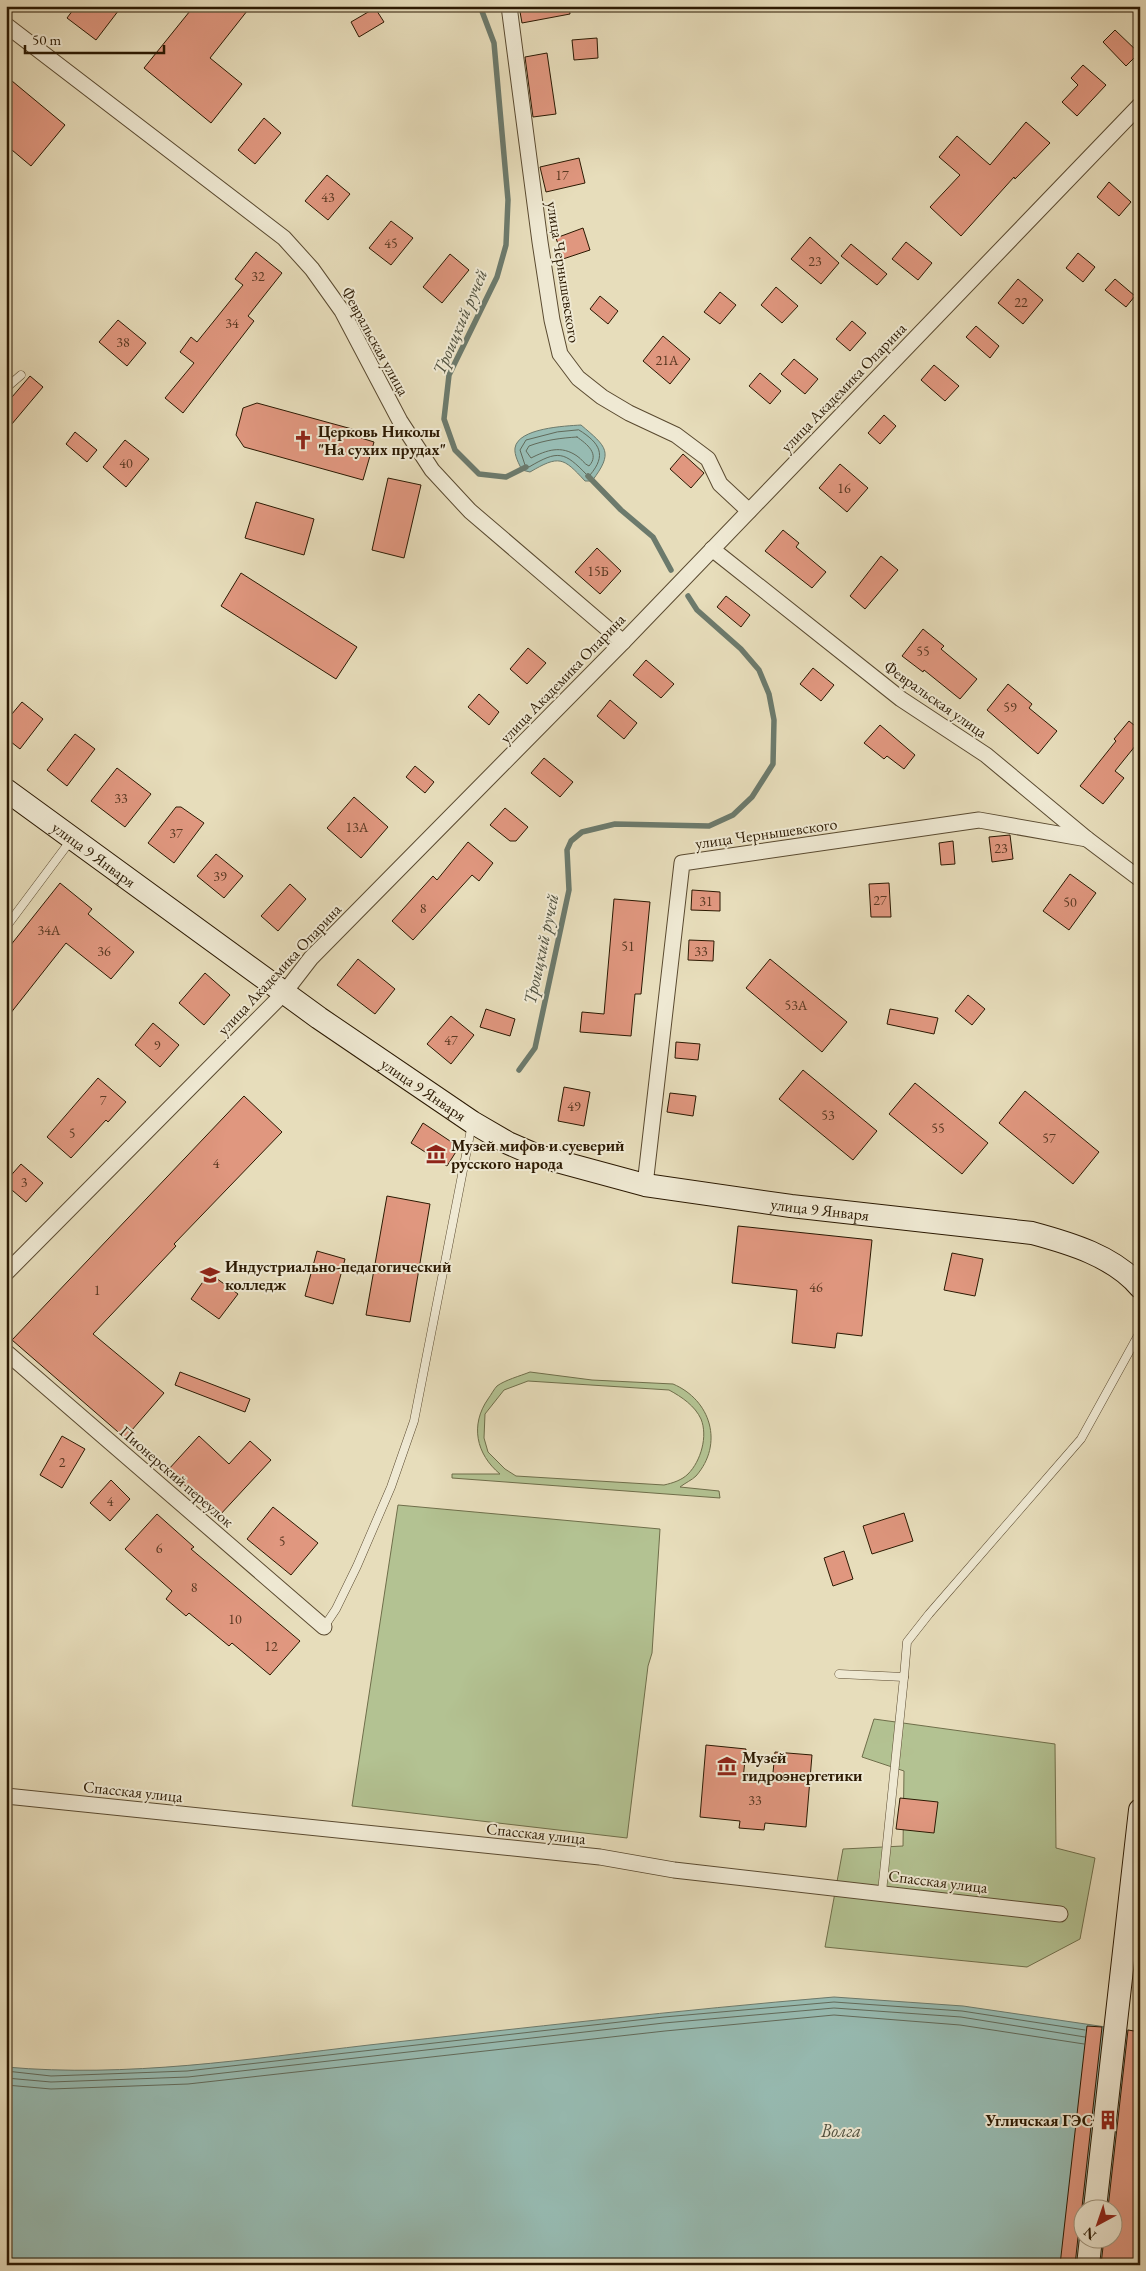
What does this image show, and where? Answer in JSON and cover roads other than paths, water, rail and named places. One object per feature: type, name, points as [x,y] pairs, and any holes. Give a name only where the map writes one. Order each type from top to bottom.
[{"type":"main road","name":"улица 9 Января","points":[[6,790],[284,993],[472,1122],[508,1143],[538,1156],[645,1185],[791,1206],[1032,1233],[1069,1243],[1108,1262],[1140,1287]]},
{"type":"main road","points":[[1096,2198],[1140,1810]]},
{"type":"main road","points":[[1088,2265],[1090,2248]]},
{"type":"street","name":"улица Чернышевского","points":[[509,6],[543,262],[552,320],[560,354],[578,378],[602,398],[676,435],[708,459],[720,484],[749,511]]},
{"type":"street","name":"Февральская улица","points":[[6,25],[284,238],[312,269],[342,310],[400,421],[432,470],[470,512],[623,642]]},
{"type":"street","name":"улица Академика Опарина","points":[[6,1273],[284,993],[311,958],[623,642],[1140,105]]},
{"type":"street","name":"Февральская улица","points":[[712,550],[901,698],[986,755],[1087,840],[1140,879]]},
{"type":"street","name":"улица Чернышевского","points":[[645,1185],[682,863],[979,820],[1087,840]]},
{"type":"street","name":"Пионерский переулок","points":[[6,1352],[324,1627]]},
{"type":"street","name":"Спасская улица","points":[[6,1796],[600,1857],[674,1870],[882,1892],[1060,1914]]},
{"type":"lane","points":[[6,388],[21,375]]},
{"type":"lane","points":[[6,928],[72,838]]},
{"type":"lane","points":[[324,1627],[336,1609],[357,1566],[391,1486],[414,1421],[472,1122]]},
{"type":"lane","points":[[882,1892],[907,1642],[935,1606],[1081,1439],[1140,1332]]},
{"type":"lane","points":[[839,1674],[904,1677]]},
{"type":"water","points":[[581,425],[597,439],[604,450],[603,463],[592,481],[585,481],[566,463],[560,461],[548,463],[530,472],[522,470],[515,448],[518,441],[524,436],[543,429]]},
{"type":"water","name":"Волга","points":[[834,1997],[963,2006],[1140,2032],[1140,2265],[6,2265],[6,2067],[51,2070],[142,2069],[233,2061],[602,2020]]},
{"type":"waterway","name":"Троицкий ручей","points":[[480,6],[494,43],[508,200],[506,245],[497,277],[449,375],[444,419],[455,450],[479,474],[506,477],[526,467]]},
{"type":"waterway","name":"Троицкий ручей","points":[[588,476],[621,510],[653,537],[671,570]]},
{"type":"waterway","name":"Троицкий ручей","points":[[519,1070],[535,1048],[569,890],[567,850],[571,841],[582,832],[615,824],[709,826],[733,815],[752,797],[773,764],[774,720],[769,694],[759,670],[741,649],[697,610],[688,596]]},
{"type":"place","name":"Церковь Николы \"На сухих прудах\"","points":[[303,440]]},
{"type":"place","name":"Музей мифов и суеверий русского народа","points":[[436,1154]]},
{"type":"place","name":"Индустриально-педагогический колледж","points":[[210,1275]]},
{"type":"place","name":"Музей гидроэнергетики","points":[[727,1766]]},
{"type":"place","name":"Угличская ГЭС","points":[[1108,2120]]}]
